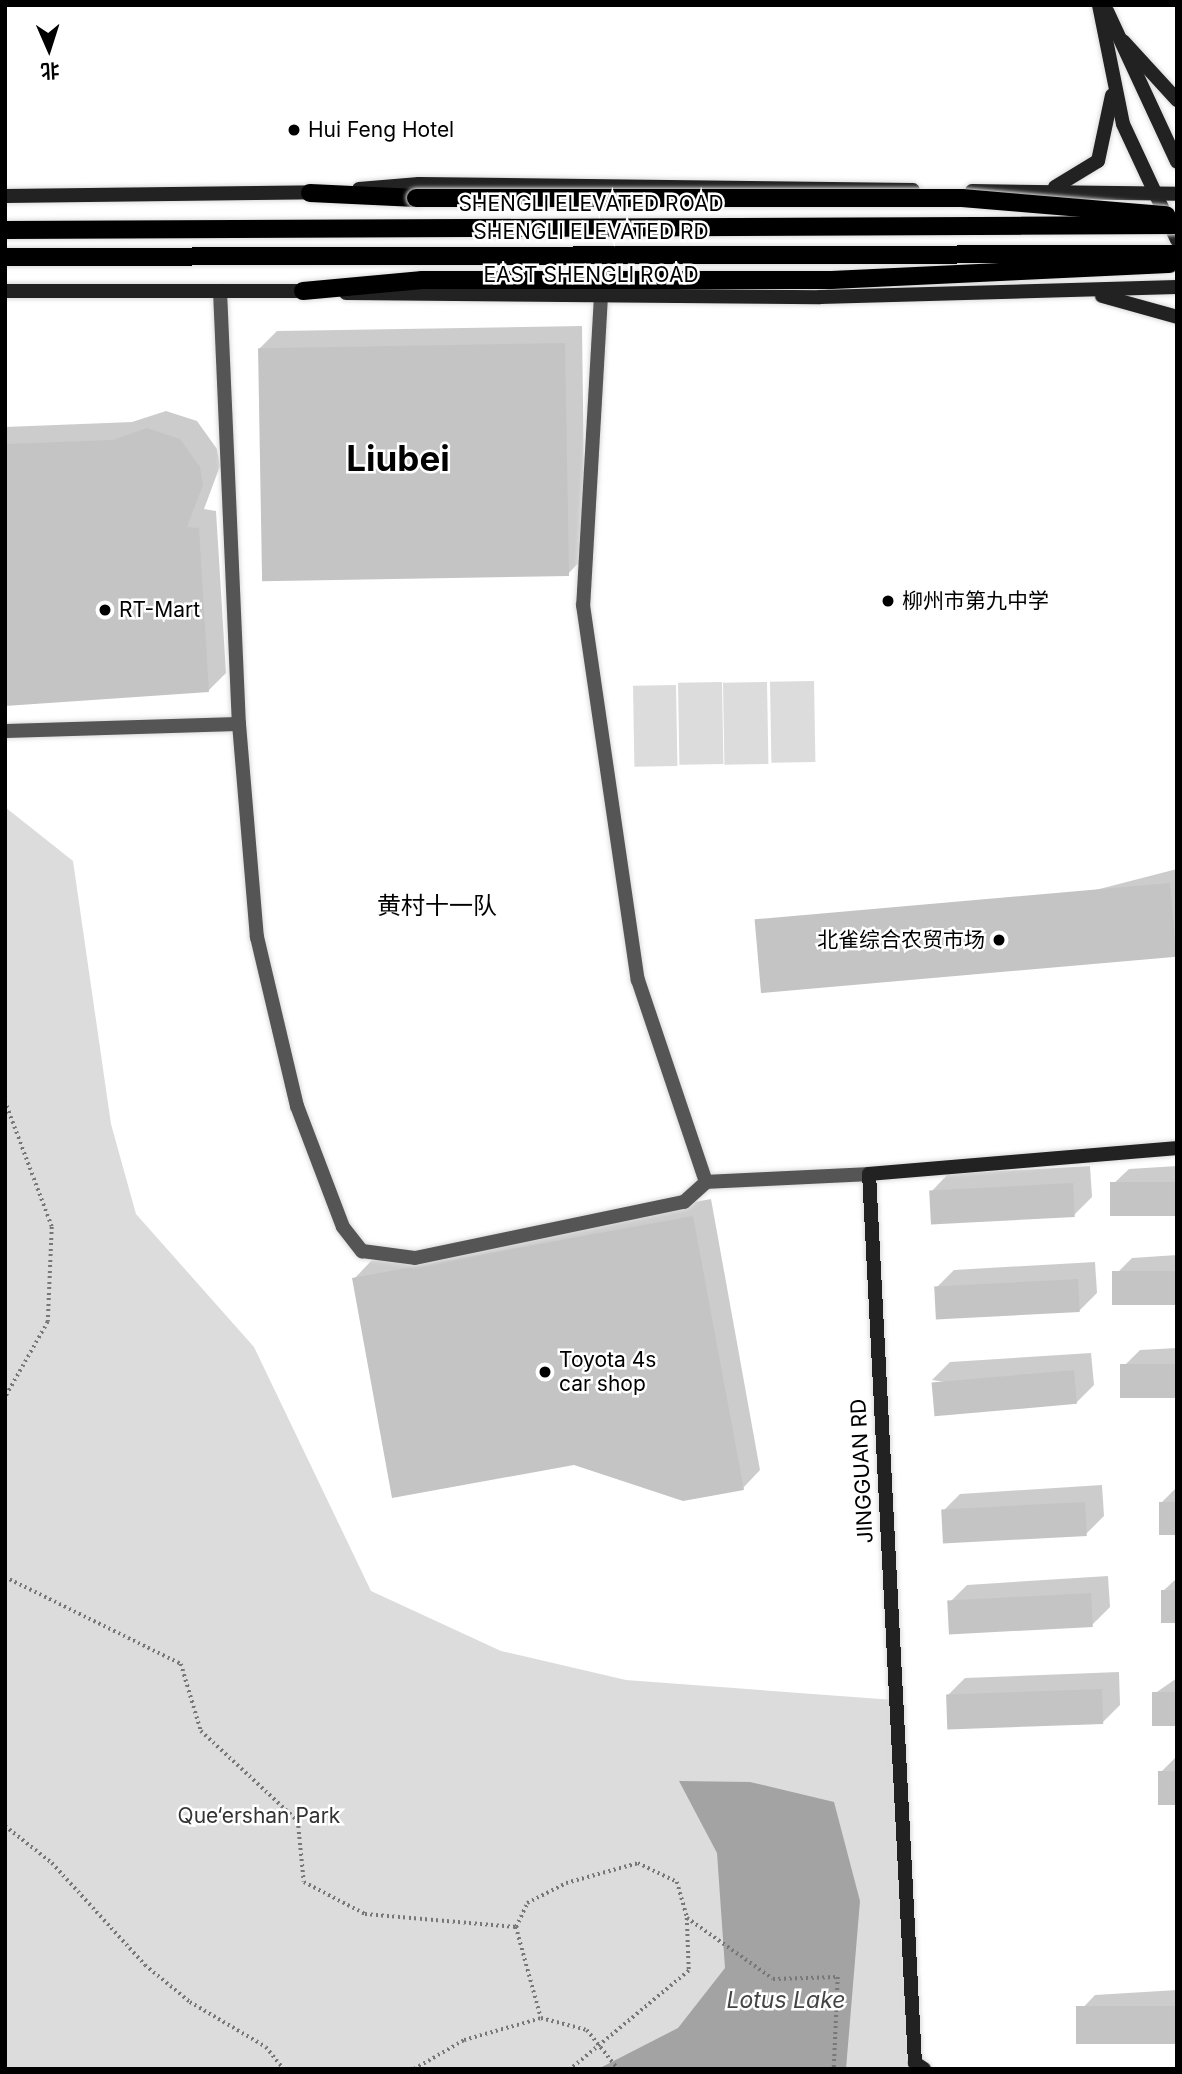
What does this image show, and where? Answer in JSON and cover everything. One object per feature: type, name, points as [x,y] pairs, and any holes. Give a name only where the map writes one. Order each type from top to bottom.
[{"type":"main road","points":[[1099,5],[1113,87],[1153,193],[1177,240]]},
{"type":"main road","points":[[1105,5],[1113,29],[1177,162]]},
{"type":"main road","points":[[1113,29],[1177,100]]},
{"type":"main road","points":[[1031,192],[1071,183],[1098,161],[1113,87]]},
{"type":"main road","points":[[310,193],[419,184],[1177,194]]},
{"type":"main road","points":[[5,196],[310,193],[416,198],[962,198],[1177,216]]},
{"type":"main road","name":"SHENGLI ELEVATED ROAD","points":[[5,230],[1177,225]]},
{"type":"main road","name":"SHENGLI ELEVATED RD","points":[[5,257],[1177,254]]},
{"type":"main road","points":[[303,291],[422,280],[830,280],[1177,263]]},
{"type":"main road","name":"EAST SHENGLI ROAD","points":[[5,291],[303,291],[424,298],[1066,291],[1177,287]]},
{"type":"main road","points":[[1066,291],[1135,301],[1177,317]]},
{"type":"main road","points":[[869,1174],[1177,1148]]},
{"type":"main road","name":"JINGGUAN RD","points":[[869,1174],[915,2063],[925,2069]]},
{"type":"street","points":[[220,291],[239,724],[257,937],[271,1013],[324,1184],[362,1251],[415,1258],[684,1202],[706,1182],[869,1174]]},
{"type":"street","points":[[601,296],[583,605],[638,980],[706,1182]]},
{"type":"street","points":[[5,731],[239,724]]},
{"type":"path","points":[[5,1101],[52,1227],[48,1322],[5,1398]]},
{"type":"path","points":[[5,1577],[181,1664],[201,1731],[298,1821],[304,1882],[365,1914],[516,1927]]},
{"type":"path","points":[[5,1826],[52,1863],[145,1965],[190,2002],[266,2047],[284,2069]]},
{"type":"path","points":[[541,2018],[516,1927],[527,1903],[547,1893],[638,1863],[677,1882],[687,1918],[689,1971],[571,2069]]},
{"type":"path","points":[[687,1918],[773,1979],[838,1977],[834,2069]]},
{"type":"path","points":[[414,2069],[464,2040],[541,2018],[587,2029],[618,2069]]},
{"type":"green space","points":[[814,681],[815,762],[771,763],[770,682]]},
{"type":"green space","points":[[722,682],[723,764],[679,765],[678,683]]},
{"type":"green space","points":[[767,682],[768,764],[724,765],[723,683]]},
{"type":"green space","points":[[676,685],[677,766],[634,767],[633,686]]},
{"type":"green space","name":"Que‘ershan Park","points":[[5,807],[73,861],[111,1124],[136,1214],[254,1347],[371,1591],[501,1651],[626,1680],[894,1700],[915,2063],[924,2069],[5,2069]]},
{"type":"water","name":"Lotus Lake","points":[[679,1781],[750,1782],[834,1802],[860,1901],[846,2069],[598,2069],[678,2028],[725,1968],[717,1853]]},
{"type":"building","points":[[565,343],[569,576],[262,581],[258,348]]},
{"type":"building","name":"RT-Mart","points":[[147,428],[180,439],[200,467],[203,485],[187,527],[199,528],[209,692],[5,706],[5,444],[113,440]]},
{"type":"building","points":[[1170,883],[1176,957],[761,993],[755,919]]},
{"type":"building","points":[[1110,1182],[1177,1182],[1177,1216],[1110,1216]]},
{"type":"building","points":[[1073,1183],[1075,1217],[931,1224],[929,1191]]},
{"type":"building","name":"Toyota 4s car shop","points":[[693,1216],[744,1490],[683,1501],[574,1465],[392,1498],[352,1278]]},
{"type":"building","points":[[1112,1271],[1177,1271],[1177,1305],[1112,1305]]},
{"type":"building","points":[[1078,1279],[1080,1312],[936,1319],[934,1287]]},
{"type":"building","points":[[1120,1364],[1177,1364],[1177,1398],[1120,1398]]},
{"type":"building","points":[[1074,1370],[1077,1404],[935,1416],[932,1382]]},
{"type":"building","points":[[1085,1502],[1087,1536],[943,1543],[941,1510]]},
{"type":"building","points":[[1159,1502],[1177,1502],[1177,1535],[1159,1535]]},
{"type":"building","points":[[1161,1590],[1177,1590],[1177,1623],[1161,1623]]},
{"type":"building","points":[[1091,1593],[1093,1627],[949,1634],[947,1601]]},
{"type":"building","points":[[1102,1689],[1103,1724],[947,1729],[946,1694]]},
{"type":"building","points":[[1152,1692],[1177,1692],[1177,1726],[1152,1726]]},
{"type":"building","points":[[1158,1771],[1177,1771],[1177,1805],[1158,1805]]},
{"type":"building","points":[[1076,2006],[1177,2006],[1177,2044],[1076,2044]]},
{"type":"place","name":"Hui Feng Hotel","points":[[294,130]]},
{"type":"place","name":"柳州市第九中学","points":[[888,601]]},
{"type":"place","name":"RT-Mart","points":[[105,610]]},
{"type":"place","name":"北雀综合农贸市场","points":[[999,940]]},
{"type":"place","name":"Toyota 4s car shop","points":[[545,1372]]},
{"type":"district","name":"Liubei","points":[[398,458]]},
{"type":"district","name":"黄村十一队","points":[[437,906]]}]
